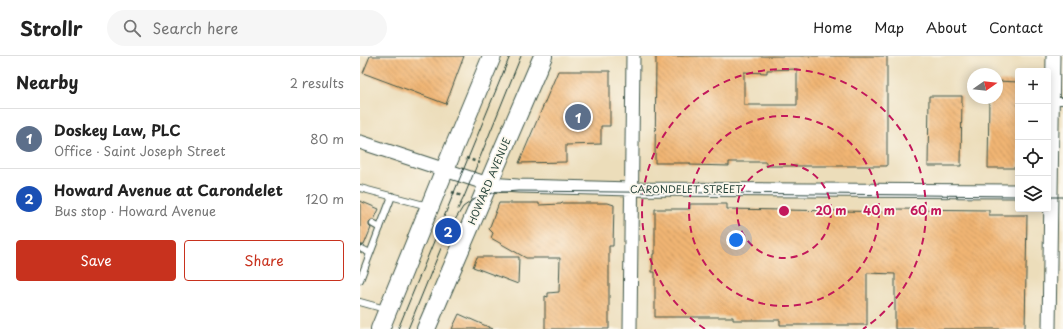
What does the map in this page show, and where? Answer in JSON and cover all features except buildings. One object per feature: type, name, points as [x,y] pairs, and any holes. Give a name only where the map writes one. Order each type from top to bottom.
[{"type":"main road","points":[[380,329],[492,56]]},
{"type":"main road","name":"HOWARD AVENUE","points":[[426,329],[542,56]]},
{"type":"street","points":[[630,329],[633,56]]},
{"type":"street","points":[[1049,329],[1058,101],[1052,56]]},
{"type":"street","name":"CARONDELET STREET","points":[[360,142],[488,184],[632,189],[1015,191]]},
{"type":"lane","points":[[360,188],[430,206]]},
{"type":"lane","points":[[360,279],[392,196]]},
{"type":"lane","points":[[372,224],[380,228]]},
{"type":"lane","points":[[362,249],[370,253]]},
{"type":"lane","points":[[360,302],[388,309]]},
{"type":"path","points":[[464,157],[481,163]]},
{"type":"path","points":[[450,191],[468,198]]},
{"type":"tram line","points":[[398,329],[510,56]]},
{"type":"tram line","points":[[458,209],[521,56]]},
{"type":"tram line","points":[[408,329],[448,231],[463,207],[473,200],[493,193],[518,191],[1015,196]]},
{"type":"tram line","points":[[1051,197],[1063,197]]},
{"type":"place","name":"Doskey Law, PLC","points":[[578,117]]},
{"type":"place","name":"Howard Avenue at Carondelet","points":[[448,231]]}]
